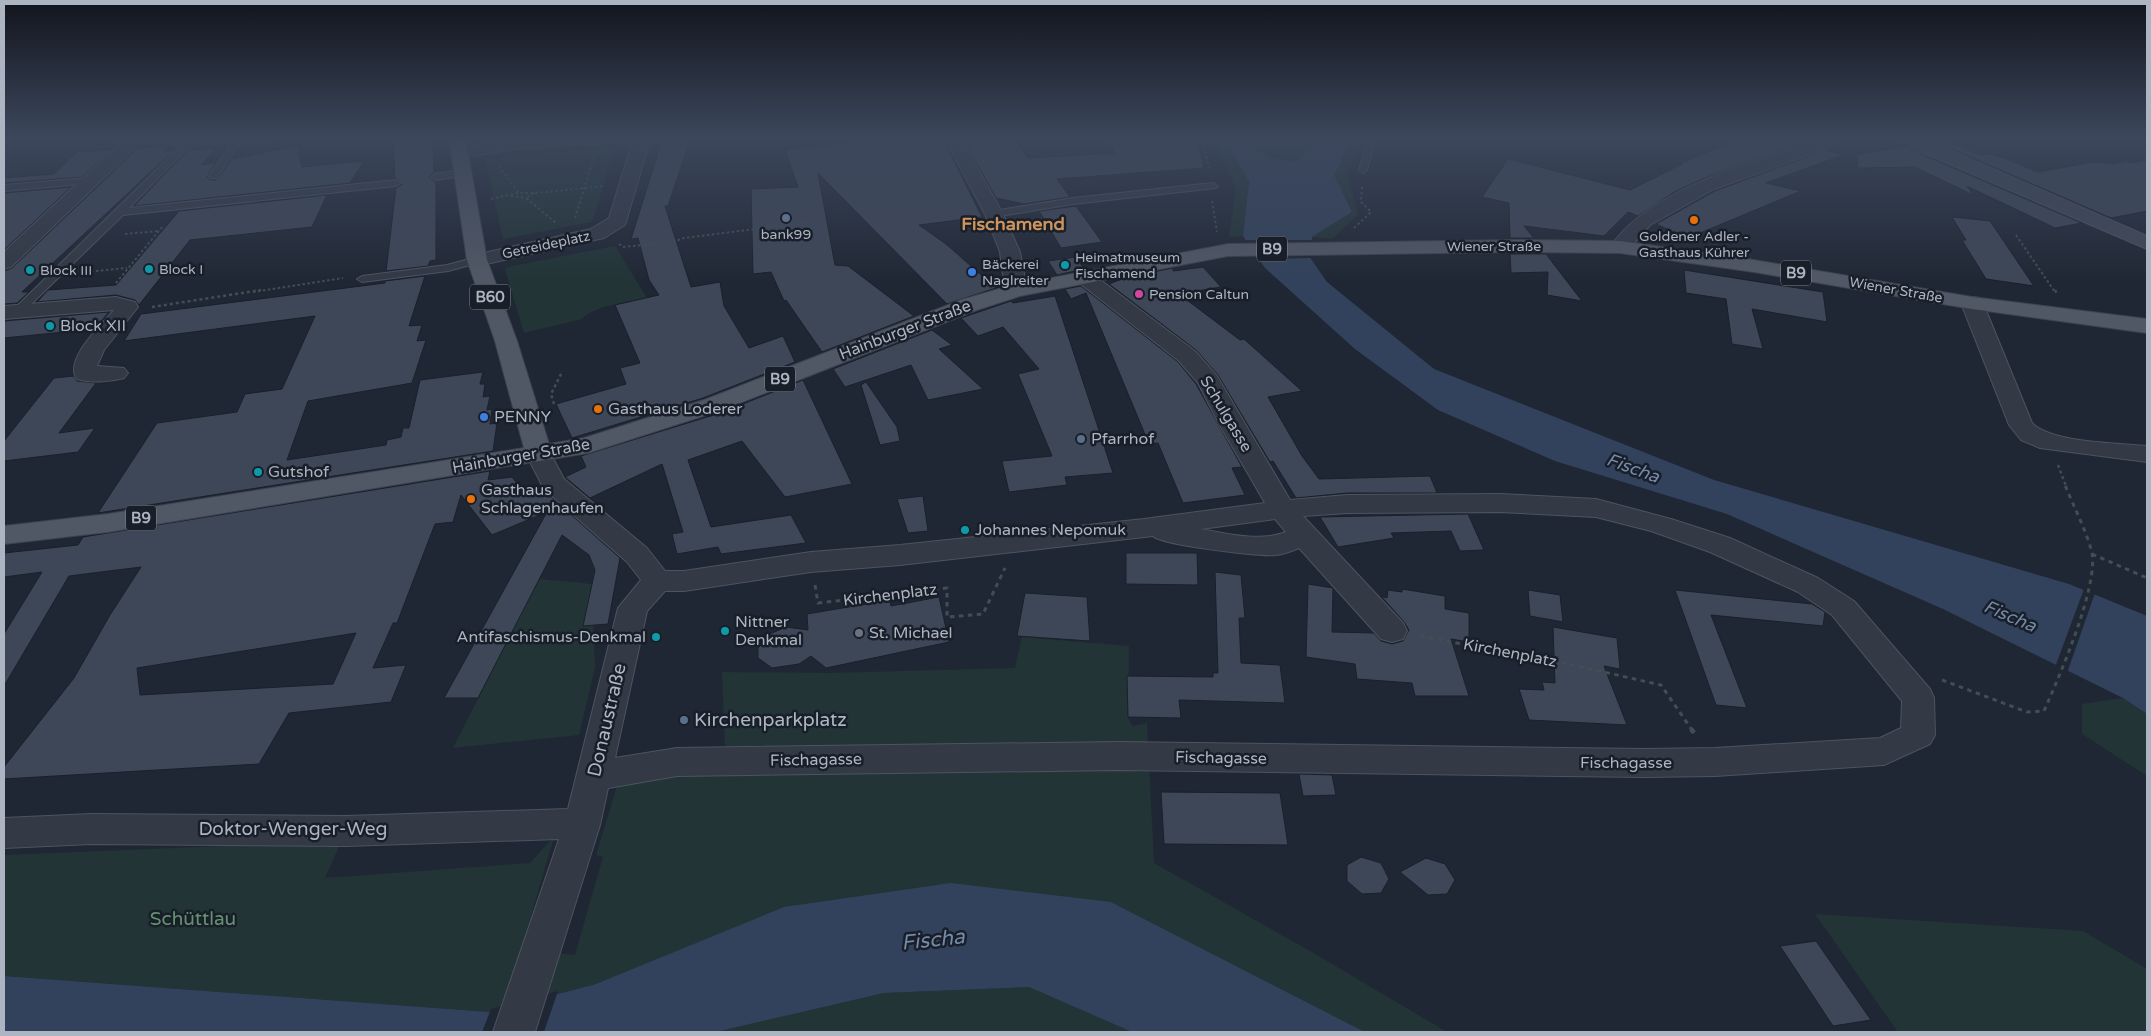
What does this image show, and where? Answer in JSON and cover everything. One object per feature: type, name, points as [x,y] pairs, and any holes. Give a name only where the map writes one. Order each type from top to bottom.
[{"type":"main road","name":"B60","points":[[465,185],[477,260],[503,332],[540,454]]},
{"type":"main road","points":[[2014,185],[2147,243]]},
{"type":"main road","name":"Wiener Straße","points":[[1016,290],[1084,277],[1222,242],[1324,248],[1620,247],[1754,266],[1972,303],[2147,326]]},
{"type":"main road","name":"Hainburger Straße","points":[[4,535],[108,524],[588,445],[713,405],[970,305],[1016,290]]},
{"type":"street","points":[[4,263],[85,185]]},
{"type":"street","name":"Getreideplatz","points":[[477,260],[597,234],[618,221],[628,185]]},
{"type":"street","points":[[978,185],[994,214],[1010,252],[1016,290]]},
{"type":"street","points":[[1620,247],[1643,221],[1709,185]]},
{"type":"street","name":"Schulgasse","points":[[1084,277],[1187,356],[1198,368],[1208,381],[1282,509]]},
{"type":"street","points":[[11,312],[116,303],[126,307],[91,353],[84,368],[85,374],[116,373]]},
{"type":"street","points":[[1972,303],[2021,425],[2030,435],[2049,443],[2147,454]]},
{"type":"street","points":[[540,454],[553,483],[637,555],[657,581],[684,581],[811,562],[900,555],[1018,540],[1144,528],[1282,509],[1368,608],[1392,631]]},
{"type":"street","name":"Fischagasse","points":[[594,776],[677,762],[1118,756],[1645,764],[1715,762],[1884,751],[1918,735],[1918,698],[1843,608],[1808,585],[1737,553],[1661,525],[1596,508],[1500,503],[1347,504],[1282,509]]},
{"type":"street","points":[[1144,528],[1243,544],[1276,546],[1304,536]]},
{"type":"street","name":"Donaustraße","points":[[514,1032],[582,825],[633,608],[657,581]]},
{"type":"street","name":"Doktor-Wenger-Weg","points":[[4,833],[92,829],[346,831],[558,824],[582,825]]},
{"type":"lane","points":[[4,188],[37,185]]},
{"type":"lane","points":[[11,312],[55,275],[146,185]]},
{"type":"lane","points":[[120,212],[383,185]]},
{"type":"lane","points":[[994,214],[1073,201],[1213,186]]},
{"type":"lane","points":[[362,279],[448,268],[477,260]]},
{"type":"path","points":[[513,185],[518,192]]},
{"type":"path","points":[[1324,248],[1371,212],[1361,202],[1362,185]]},
{"type":"path","points":[[511,196],[518,192],[534,193],[601,186]]},
{"type":"path","points":[[1213,186],[1211,196],[1222,242]]},
{"type":"path","points":[[584,188],[573,226],[588,224],[597,234],[624,247],[673,242],[684,238],[811,222],[810,212]]},
{"type":"path","points":[[526,198],[534,193]]},
{"type":"path","points":[[495,198],[511,196],[526,198],[562,228]]},
{"type":"path","points":[[116,283],[165,225]]},
{"type":"path","points":[[2016,235],[2072,317]]},
{"type":"path","points":[[55,275],[128,268]]},
{"type":"path","points":[[124,312],[348,277],[362,279]]},
{"type":"path","points":[[556,411],[551,394],[562,372]]},
{"type":"path","points":[[1934,677],[2027,712],[2044,711],[2061,673],[2088,591],[2092,554],[2049,443]]},
{"type":"path","name":"Kirchenplatz","points":[[811,562],[818,603],[947,588],[947,617],[982,614],[1018,540]]},
{"type":"path","points":[[2092,554],[2147,578]]},
{"type":"path","name":"Kirchenplatz","points":[[1392,631],[1573,665],[1661,685],[1715,762]]},
{"type":"green space","points":[[491,185],[603,185],[592,222],[503,239]]},
{"type":"green space","points":[[1235,185],[1249,185],[1243,236],[1229,237],[1236,188]]},
{"type":"green space","points":[[1338,185],[1350,185],[1358,214],[1332,239],[1312,237],[1352,212]]},
{"type":"green space","points":[[615,246],[647,298],[603,307],[582,319],[524,333],[505,269]]},
{"type":"green space","points":[[539,579],[592,584],[595,667],[579,735],[453,748]]},
{"type":"green space","name":"Schüttlau","points":[[1022,637],[1129,646],[1128,717],[1132,726],[1147,723],[1154,863],[1310,951],[1447,1032],[1365,1032],[1111,902],[596,984],[489,1012],[4,976],[4,855],[277,844],[340,844],[325,878],[530,863],[554,837],[521,950],[575,955],[603,857],[596,855],[617,786],[725,748],[722,672],[829,673],[1015,668]]},
{"type":"green space","points":[[2123,698],[2147,714],[2147,776],[2082,734],[2082,704]]},
{"type":"green space","points":[[1815,914],[2083,931],[2147,969],[2147,1032],[1898,1032]]},
{"type":"green space","points":[[1029,987],[1132,1032],[716,1032],[884,993]]},
{"type":"water","name":"Fischa","points":[[1249,185],[1339,185],[1352,212],[1312,237],[1311,259],[1327,282],[1434,369],[1714,480],[2069,584],[2147,616],[2147,714],[2123,698],[1943,609],[1727,514],[1555,461],[1438,410],[1355,349],[1265,268],[1243,236]]},
{"type":"water","name":"Fischa","points":[[951,883],[1111,902],[1365,1032],[1132,1032],[1029,987],[884,993],[716,1032],[4,1032],[4,976],[489,1012],[596,984],[784,907]]},
{"type":"pier","points":[[1243,240],[1314,240],[1313,258],[1256,259]]},
{"type":"pier","points":[[2084,589],[2095,593],[2067,673],[2055,667]]},
{"type":"pier","points":[[558,991],[544,1032],[482,1032],[491,1009]]},
{"type":"building","points":[[99,185],[136,185],[22,292],[29,292],[17,303],[4,304],[4,271],[12,268]]},
{"type":"building","points":[[154,185],[328,185],[134,206]]},
{"type":"building","points":[[401,185],[436,185],[436,260],[430,261],[428,266],[386,271],[396,188]]},
{"type":"building","points":[[648,185],[675,185],[668,206],[665,206],[691,287],[720,282],[724,306],[749,348],[783,336],[795,362],[703,398],[572,438],[556,404],[626,384],[620,368],[640,363],[615,305],[659,295],[649,280],[638,238],[631,239]]},
{"type":"building","points":[[797,185],[820,185],[835,265],[848,266],[914,316],[822,352],[786,300],[784,301],[771,272],[753,274],[751,189],[798,187]]},
{"type":"building","points":[[830,185],[966,185],[982,217],[919,225],[946,244],[996,288],[947,304]]},
{"type":"building","points":[[989,185],[1062,185],[1070,197],[1024,204],[996,198]]},
{"type":"building","points":[[1490,185],[1612,185],[1630,190],[1639,185],[1688,185],[1674,192],[1638,216],[1628,212],[1604,236],[1524,226],[1534,238],[1510,238],[1509,203],[1482,197]]},
{"type":"building","points":[[1730,185],[1776,185],[1801,191],[1688,238],[1656,224],[1715,191]]},
{"type":"building","points":[[1953,185],[1994,185],[2082,223],[2055,228],[1967,186],[1973,195]]},
{"type":"building","points":[[2036,185],[2147,185],[2147,211],[2111,218]]},
{"type":"building","points":[[71,187],[4,250],[4,193]]},
{"type":"building","points":[[327,195],[312,227],[190,240],[139,305],[135,300],[116,295],[37,302],[48,290],[116,285],[179,211]]},
{"type":"building","points":[[1076,206],[1102,242],[1061,248],[1039,211]]},
{"type":"building","points":[[1952,217],[1990,221],[2034,286],[1986,279],[1962,240],[1966,240]]},
{"type":"building","points":[[1510,254],[1546,254],[1582,301],[1547,295],[1548,272],[1511,273]]},
{"type":"building","points":[[1076,257],[1084,269],[1057,275],[1048,261]]},
{"type":"building","points":[[1203,267],[1221,287],[1179,294],[1240,340],[1244,339],[1302,391],[1268,397],[1302,456],[1319,479],[1430,476],[1437,493],[1347,493],[1296,498],[1273,461],[1270,462],[1218,375],[1196,350],[1109,284],[1127,277],[1173,268],[1173,271]]},
{"type":"building","points":[[1684,270],[1823,292],[1827,322],[1752,309],[1763,349],[1732,344],[1726,299],[1686,293]]},
{"type":"building","points":[[425,276],[409,326],[422,325],[417,341],[426,340],[412,383],[308,401],[287,460],[386,445],[387,440],[401,437],[403,428],[409,428],[420,380],[483,372],[480,384],[485,384],[483,397],[490,396],[487,410],[492,409],[490,424],[497,423],[493,451],[98,513],[157,423],[237,412],[245,394],[282,389],[315,316],[124,341],[141,314],[385,283],[385,281]]},
{"type":"building","points":[[1081,286],[1178,362],[1196,384],[1242,467],[1232,468],[1245,495],[1183,503],[1158,443],[1149,444],[1086,293],[1071,299],[1065,289]]},
{"type":"building","points":[[1055,296],[1113,473],[1065,477],[1067,485],[1009,492],[1002,461],[1052,456],[1018,374],[1039,369],[1003,327],[978,336],[961,318],[1011,301],[1013,303]]},
{"type":"building","name":"Block XII","points":[[109,312],[94,329],[4,338],[4,321]]},
{"type":"building","points":[[932,330],[952,345],[939,349],[983,389],[928,400],[911,365],[845,387],[833,369]]},
{"type":"building","points":[[74,376],[77,381],[96,383],[59,433],[95,428],[78,452],[4,461],[4,441],[54,378]]},
{"type":"building","points":[[803,380],[852,484],[785,497],[742,441],[688,460],[711,527],[791,515],[806,543],[721,554],[718,547],[677,554],[672,534],[683,532],[662,464],[590,498],[565,477],[586,467],[581,456],[723,412]]},
{"type":"building","points":[[866,382],[897,427],[900,441],[880,445],[861,385]]},
{"type":"building","points":[[490,471],[488,480],[512,477],[527,495],[541,488],[620,558],[608,624],[583,626],[595,570],[589,555],[562,535],[478,698],[444,698],[547,512],[492,535],[461,495],[453,522],[435,524],[397,623],[393,623],[373,668],[406,665],[391,702],[289,713],[259,764],[4,779],[4,767],[74,678],[110,615],[141,567],[69,576],[4,686],[4,634],[42,572],[4,577],[4,553],[78,545],[83,537]],"holes":[[[356,633],[333,684],[140,695],[137,668]]]},
{"type":"building","points":[[923,496],[928,531],[908,533],[897,499]]},
{"type":"building","points":[[1468,514],[1484,550],[1460,551],[1451,531],[1391,533],[1394,538],[1338,547],[1320,517]]},
{"type":"building","points":[[1126,553],[1197,553],[1198,585],[1126,584]]},
{"type":"building","points":[[1215,572],[1241,575],[1245,618],[1239,618],[1241,663],[1280,665],[1285,703],[1179,700],[1181,718],[1128,717],[1127,676],[1213,677],[1213,673],[1218,673]]},
{"type":"building","points":[[1308,584],[1333,588],[1332,632],[1374,633],[1381,641],[1392,644],[1403,641],[1409,630],[1381,596],[1387,598],[1388,590],[1402,592],[1402,589],[1445,596],[1445,609],[1469,613],[1469,642],[1451,639],[1469,696],[1415,696],[1412,683],[1357,679],[1355,664],[1306,657]]},
{"type":"building","points":[[1528,590],[1560,595],[1563,622],[1530,616]]},
{"type":"building","points":[[1675,590],[1812,604],[1825,612],[1823,626],[1711,615],[1747,708],[1716,705]]},
{"type":"building","points":[[1025,593],[1087,597],[1090,641],[1017,636]]},
{"type":"building","name":"St. Michael","points":[[939,597],[949,642],[826,668],[811,656],[799,664],[772,668],[758,658],[758,645],[765,636],[786,627],[808,630],[807,614],[890,600],[891,606]]},
{"type":"building","points":[[1553,627],[1617,638],[1620,669],[1604,666],[1627,725],[1529,720],[1519,689],[1544,690],[1542,682],[1555,683]]},
{"type":"building","points":[[1299,774],[1332,775],[1336,795],[1303,796]]},
{"type":"building","points":[[1161,792],[1280,793],[1288,845],[1164,844]]},
{"type":"building","points":[[1361,857],[1381,863],[1389,879],[1381,893],[1362,894],[1347,881],[1347,865]]},
{"type":"building","points":[[1426,858],[1445,864],[1455,880],[1447,894],[1428,895],[1400,872]]},
{"type":"building","points":[[1816,941],[1871,1020],[1833,1026],[1780,946]]},
{"type":"place","name":"bank99","points":[[786,218]]},
{"type":"place","name":"Goldener Adler - Gasthaus Kührer","points":[[1694,220]]},
{"type":"place","name":"Heimatmuseum Fischamend","points":[[1065,265]]},
{"type":"place","name":"Block I","points":[[149,269]]},
{"type":"place","name":"Block III","points":[[30,270]]},
{"type":"place","name":"Bäckerei Naglreiter","points":[[972,272]]},
{"type":"place","name":"Pension Caltun","points":[[1139,294]]},
{"type":"place","name":"Block XII","points":[[50,326]]},
{"type":"place","name":"Gasthaus Loderer","points":[[598,409]]},
{"type":"place","name":"PENNY","points":[[484,417]]},
{"type":"place","name":"Pfarrhof","points":[[1081,439]]},
{"type":"place","name":"Gutshof","points":[[258,472]]},
{"type":"place","name":"Gasthaus Schlagenhaufen","points":[[471,499]]},
{"type":"place","name":"Johannes Nepomuk","points":[[965,530]]},
{"type":"place","name":"Nittner Denkmal","points":[[725,631]]},
{"type":"place","name":"St. Michael","points":[[859,633]]},
{"type":"place","name":"Antifaschismus-Denkmal","points":[[656,637]]},
{"type":"place","name":"Kirchenparkplatz","points":[[684,720]]},
{"type":"district","name":"Fischamend","points":[[1013,224]]}]
